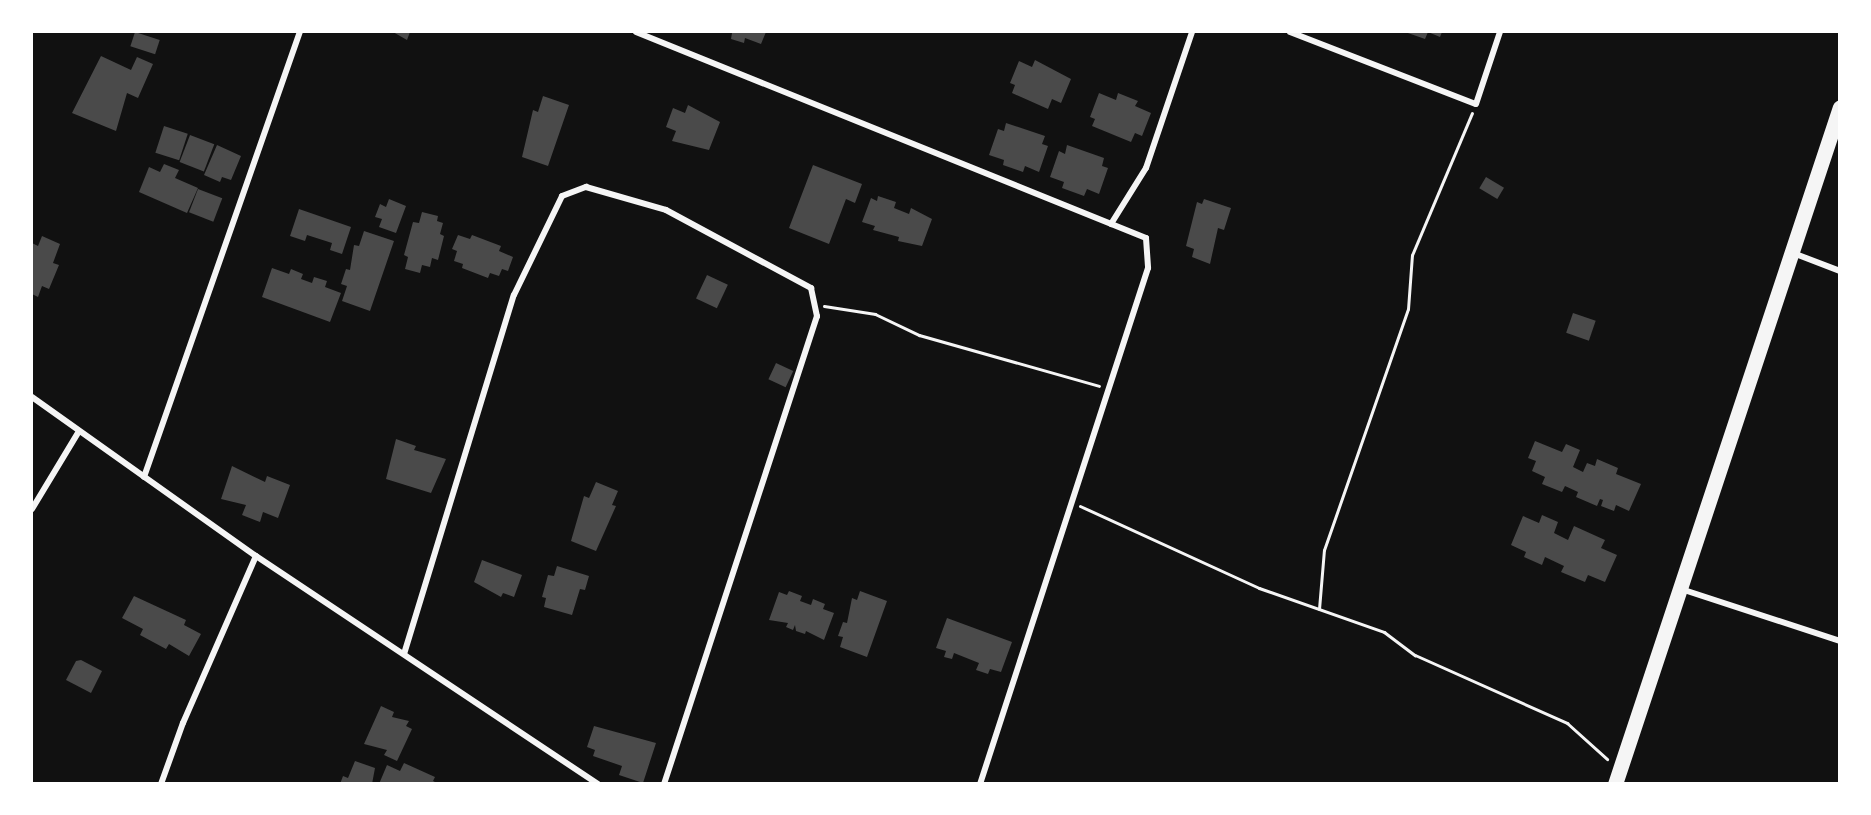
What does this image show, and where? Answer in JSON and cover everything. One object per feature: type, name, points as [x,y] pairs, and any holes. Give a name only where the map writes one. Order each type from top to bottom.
[{"type":"main road","points":[[1617,777],[1839,107]]},
{"type":"street","points":[[144,477],[300,32]]},
{"type":"street","points":[[636,32],[1146,238],[1148,268],[980,783]]},
{"type":"street","points":[[1111,224],[1146,168],[1192,32]]},
{"type":"street","points":[[1290,32],[1476,104],[1500,32]]},
{"type":"street","points":[[404,654],[514,295],[562,196],[586,187],[666,210],[811,288],[817,316],[784,424],[664,783]]},
{"type":"street","points":[[1792,253],[1839,271]]},
{"type":"street","points":[[32,397],[256,556],[598,783]]},
{"type":"street","points":[[32,509],[79,430]]},
{"type":"street","points":[[160,783],[183,723],[256,556]]},
{"type":"street","points":[[1680,588],[1839,641]]},
{"type":"path","points":[[1318,609],[1324,550],[1408,309],[1412,255],[1476,104]]},
{"type":"path","points":[[814,304],[875,314],[919,335],[1107,388]]},
{"type":"path","points":[[1070,502],[1259,588],[1384,632],[1415,655],[1567,723],[1617,777]]},
{"type":"building","points":[[135,32],[160,40],[155,54],[130,46]]},
{"type":"building","points":[[393,32],[410,32],[407,40]]},
{"type":"building","points":[[728,32],[766,32],[761,44],[745,38],[744,43],[731,39],[732,33]]},
{"type":"building","points":[[1405,32],[1428,32],[1425,39]]},
{"type":"building","points":[[1428,32],[1442,32],[1440,37]]},
{"type":"building","points":[[101,56],[131,70],[137,57],[153,64],[138,98],[127,93],[116,131],[72,113]]},
{"type":"building","points":[[1035,60],[1071,79],[1061,103],[1052,99],[1048,109],[1012,93],[1015,85],[1010,83],[1019,61],[1032,67]]},
{"type":"building","points":[[1099,93],[1116,100],[1118,93],[1138,101],[1135,106],[1151,113],[1142,136],[1135,133],[1131,142],[1092,126],[1095,119],[1090,117]]},
{"type":"building","points":[[543,96],[569,105],[548,166],[522,157],[533,110],[538,112]]},
{"type":"building","points":[[688,105],[720,122],[709,150],[672,141],[676,131],[666,127],[673,108],[685,113]]},
{"type":"building","points":[[1006,123],[1045,136],[1042,144],[1048,146],[1039,172],[1025,166],[1023,172],[1003,165],[1004,160],[989,155],[998,129],[1004,131]]},
{"type":"building","points":[[164,126],[188,134],[179,160],[155,153]]},
{"type":"building","points":[[190,135],[214,144],[204,171],[180,162]]},
{"type":"building","points":[[217,145],[241,156],[231,180],[222,177],[220,182],[204,175]]},
{"type":"building","points":[[1067,145],[1104,158],[1102,166],[1108,168],[1099,194],[1087,189],[1084,196],[1062,188],[1064,182],[1050,177],[1059,151],[1065,154]]},
{"type":"building","points":[[164,164],[179,170],[175,178],[198,188],[187,213],[139,192],[149,167],[160,172]]},
{"type":"building","points":[[813,165],[862,184],[855,203],[846,199],[829,244],[789,228]]},
{"type":"building","points":[[1486,177],[1504,188],[1497,199],[1479,188]]},
{"type":"building","points":[[198,189],[222,198],[213,222],[189,212]]},
{"type":"building","points":[[878,196],[896,202],[894,208],[909,214],[911,208],[932,219],[922,246],[898,241],[899,237],[873,230],[875,226],[862,222],[871,198],[877,201]]},
{"type":"building","points":[[389,199],[406,206],[396,233],[379,227],[382,219],[375,217],[380,204],[386,207]]},
{"type":"building","points":[[1204,199],[1231,208],[1224,230],[1218,228],[1210,264],[1192,257],[1194,249],[1186,246],[1197,202],[1202,204]]},
{"type":"building","points":[[299,209],[351,227],[342,254],[330,250],[332,243],[307,235],[305,241],[290,236]]},
{"type":"building","points":[[422,212],[438,216],[437,221],[443,223],[440,234],[444,236],[438,260],[432,258],[430,267],[422,265],[420,273],[405,269],[408,257],[404,255],[413,222],[419,223]]},
{"type":"building","points":[[364,231],[394,241],[370,311],[342,301],[347,286],[341,284],[346,269],[350,270],[354,245],[359,246]]},
{"type":"building","points":[[458,235],[470,239],[472,235],[501,246],[499,251],[513,257],[508,271],[502,269],[499,276],[490,273],[488,278],[462,268],[463,264],[454,261],[457,251],[452,249]]},
{"type":"building","points":[[42,236],[60,244],[53,263],[59,265],[49,289],[42,286],[38,297],[32,294],[32,243],[38,246]]},
{"type":"building","points":[[272,268],[289,274],[291,269],[303,274],[301,279],[312,283],[314,277],[327,281],[325,287],[341,293],[330,322],[262,297]]},
{"type":"building","points":[[707,275],[728,285],[717,308],[696,299]]},
{"type":"building","points":[[1573,313],[1596,321],[1589,341],[1566,333]]},
{"type":"building","points":[[776,363],[793,371],[786,387],[768,379]]},
{"type":"building","points":[[396,439],[416,446],[414,450],[446,459],[431,493],[386,479]]},
{"type":"building","points":[[1535,441],[1562,452],[1566,444],[1580,450],[1573,467],[1583,472],[1587,463],[1595,466],[1597,459],[1618,468],[1616,474],[1641,484],[1629,511],[1616,505],[1614,511],[1601,506],[1603,500],[1600,499],[1597,506],[1576,497],[1578,492],[1565,486],[1562,492],[1542,484],[1545,477],[1532,471],[1536,461],[1528,458]]},
{"type":"building","points":[[232,466],[265,482],[267,476],[290,485],[278,518],[263,512],[260,522],[242,515],[246,505],[221,499]]},
{"type":"building","points":[[596,482],[618,491],[612,505],[616,506],[596,551],[571,541],[584,496],[589,498]]},
{"type":"building","points":[[1542,515],[1558,522],[1554,533],[1568,540],[1574,526],[1605,540],[1601,548],[1617,555],[1605,582],[1588,575],[1585,582],[1561,572],[1564,566],[1545,557],[1542,565],[1524,557],[1526,552],[1511,545],[1523,516],[1539,523]]},
{"type":"building","points":[[482,560],[522,575],[514,597],[503,593],[501,597],[474,582]]},
{"type":"building","points":[[557,566],[589,576],[585,590],[580,589],[572,615],[544,607],[546,598],[542,597],[548,575],[554,576]]},
{"type":"building","points":[[789,591],[802,596],[800,601],[811,605],[813,599],[825,604],[823,609],[834,613],[824,640],[806,631],[805,634],[796,631],[795,625],[793,630],[786,627],[788,623],[769,620],[779,592],[787,595]]},
{"type":"building","points":[[860,591],[887,601],[867,657],[840,647],[843,637],[838,636],[843,622],[847,623],[852,598],[857,600]]},
{"type":"building","points":[[134,596],[186,620],[184,625],[201,634],[189,656],[169,644],[166,649],[140,635],[143,629],[122,618]]},
{"type":"building","points":[[947,618],[1012,642],[1001,672],[990,669],[988,674],[976,670],[979,663],[954,653],[952,659],[944,657],[946,651],[936,648]]},
{"type":"building","points":[[81,660],[102,671],[91,693],[66,680],[76,661]]},
{"type":"building","points":[[381,706],[394,712],[392,717],[409,721],[406,726],[412,729],[397,761],[384,755],[387,750],[364,744]]},
{"type":"building","points":[[594,726],[656,743],[643,783],[619,775],[622,766],[593,756],[595,750],[587,747]]},
{"type":"building","points":[[355,761],[375,768],[372,784],[340,784],[343,776],[348,778]]},
{"type":"building","points":[[404,763],[435,777],[433,781],[439,784],[379,784],[387,765],[400,771]]}]
